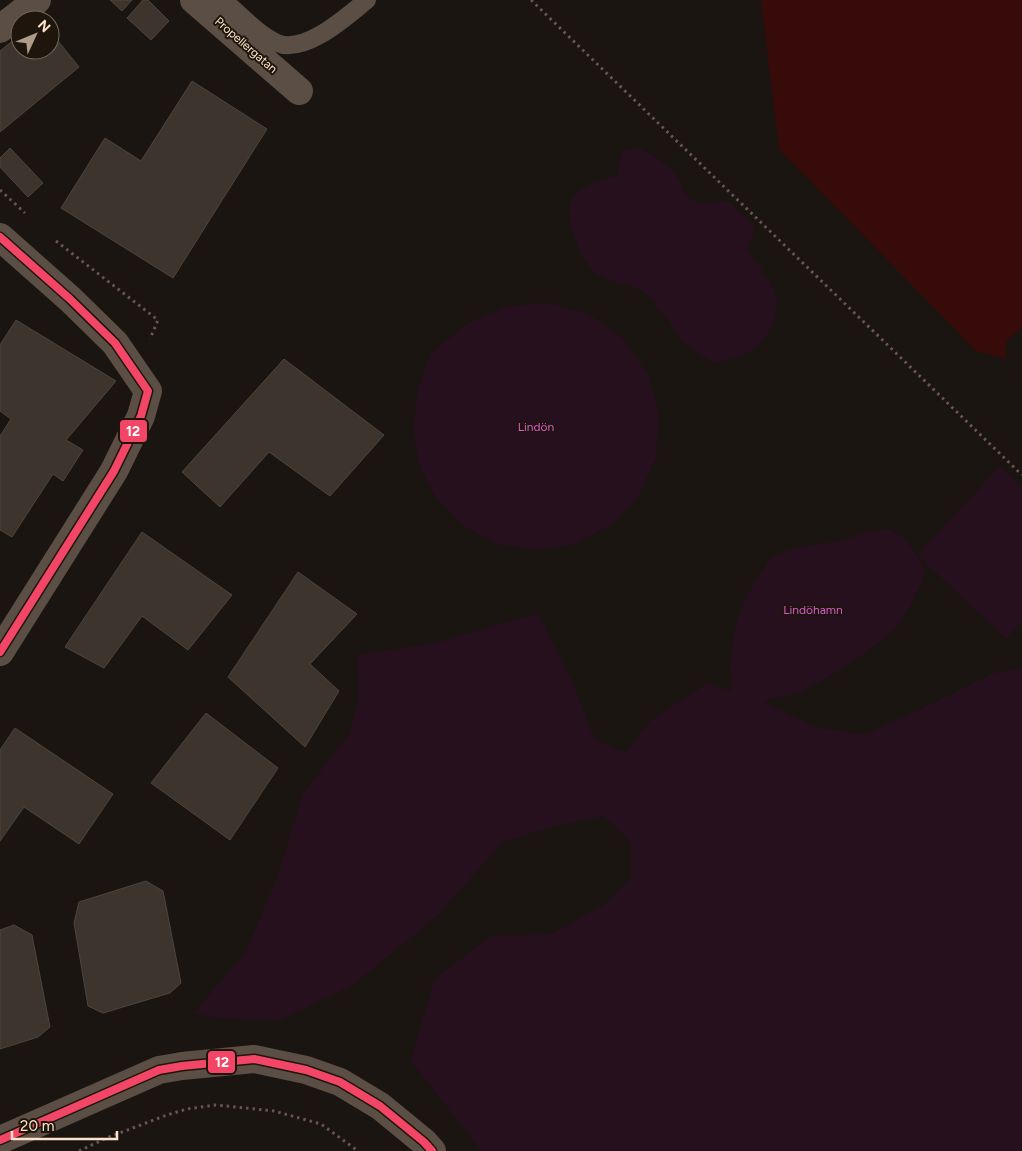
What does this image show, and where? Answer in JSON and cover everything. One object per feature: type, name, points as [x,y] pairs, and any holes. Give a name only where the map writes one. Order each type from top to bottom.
[{"type":"street","points":[[0,29],[37,0]]},
{"type":"street","name":"Propellergatan","points":[[194,0],[299,91]]},
{"type":"street","points":[[0,237],[70,299],[114,343],[148,391],[141,416],[114,471],[0,652]]},
{"type":"street","points":[[0,1140],[159,1070],[254,1059],[306,1070],[340,1082],[380,1106],[428,1146]]},
{"type":"lane","name":"Propellergatan","points":[[223,0],[267,37],[279,44],[290,46],[304,43],[322,34],[367,0]]},
{"type":"path","points":[[531,0],[1022,475]]},
{"type":"path","points":[[79,1151],[109,1136],[167,1115],[216,1105],[274,1111],[321,1124],[358,1151]]},
{"type":"green space","points":[[638,148],[668,166],[678,177],[689,198],[699,203],[728,201],[756,228],[747,250],[774,290],[777,307],[767,335],[760,344],[751,350],[726,361],[715,362],[692,350],[683,342],[650,296],[631,286],[611,281],[598,275],[579,250],[574,238],[569,214],[570,204],[574,196],[583,188],[594,183],[618,176],[622,151]]},
{"type":"green space","name":"Lindön","points":[[547,303],[589,314],[624,339],[648,374],[659,415],[656,458],[638,497],[608,527],[573,545],[536,550],[498,544],[464,526],[437,499],[419,465],[413,427],[418,390],[430,354],[465,325],[504,307]]},
{"type":"green space","points":[[1000,466],[1022,487],[1022,622],[1006,639],[917,555]]},
{"type":"green space","name":"Lindöhamn","points":[[888,529],[905,538],[926,571],[914,599],[902,620],[878,643],[824,680],[800,692],[763,702],[816,727],[864,735],[994,673],[1022,667],[1022,1151],[481,1151],[411,1061],[434,979],[491,936],[552,934],[606,903],[631,878],[631,842],[603,816],[551,827],[503,842],[437,916],[352,986],[280,1020],[224,1019],[193,1013],[245,953],[278,875],[303,793],[350,733],[359,696],[357,655],[440,642],[538,613],[573,684],[595,740],[626,752],[651,720],[706,684],[733,691],[731,660],[735,629],[753,585],[771,558],[796,548]]},
{"type":"shaded area","points":[[761,0],[1022,0],[1022,376],[1002,358],[976,351],[779,149]]},
{"type":"pier","points":[[1022,327],[1022,376],[1005,361],[1006,342]]},
{"type":"building","points":[[110,0],[132,0],[122,11]]},
{"type":"building","points":[[143,0],[148,0],[169,21],[151,40],[127,18]]},
{"type":"building","points":[[10,43],[10,60],[60,60],[60,43],[79,67],[0,132],[0,51]]},
{"type":"building","points":[[192,81],[267,129],[173,278],[61,208],[105,138],[141,161]]},
{"type":"building","points":[[10,148],[43,183],[28,197],[0,167],[0,158]]},
{"type":"building","points":[[16,320],[116,381],[66,440],[83,450],[63,481],[53,474],[12,537],[0,530],[0,436],[11,419],[0,411],[0,345]]},
{"type":"building","points":[[284,359],[384,435],[330,496],[269,452],[220,507],[182,472]]},
{"type":"building","points":[[142,532],[232,595],[188,650],[142,616],[104,668],[65,647]]},
{"type":"building","points":[[298,572],[357,614],[310,664],[339,691],[305,747],[228,677]]},
{"type":"building","points":[[206,713],[278,768],[230,840],[151,783]]},
{"type":"building","points":[[15,728],[113,794],[79,844],[24,807],[0,841],[0,750]]},
{"type":"building","points":[[146,881],[163,891],[181,983],[170,993],[103,1013],[88,1006],[74,923],[79,902]]},
{"type":"building","points":[[14,925],[32,935],[50,1027],[38,1037],[0,1049],[0,930]]},
{"type":"transit line","name":"12","points":[[0,237],[70,299],[115,343],[148,391],[141,416],[114,471],[0,652]]},
{"type":"transit line","name":"12","points":[[0,1140],[159,1070],[254,1059],[306,1070],[340,1082],[380,1106],[424,1142],[432,1151]]}]
